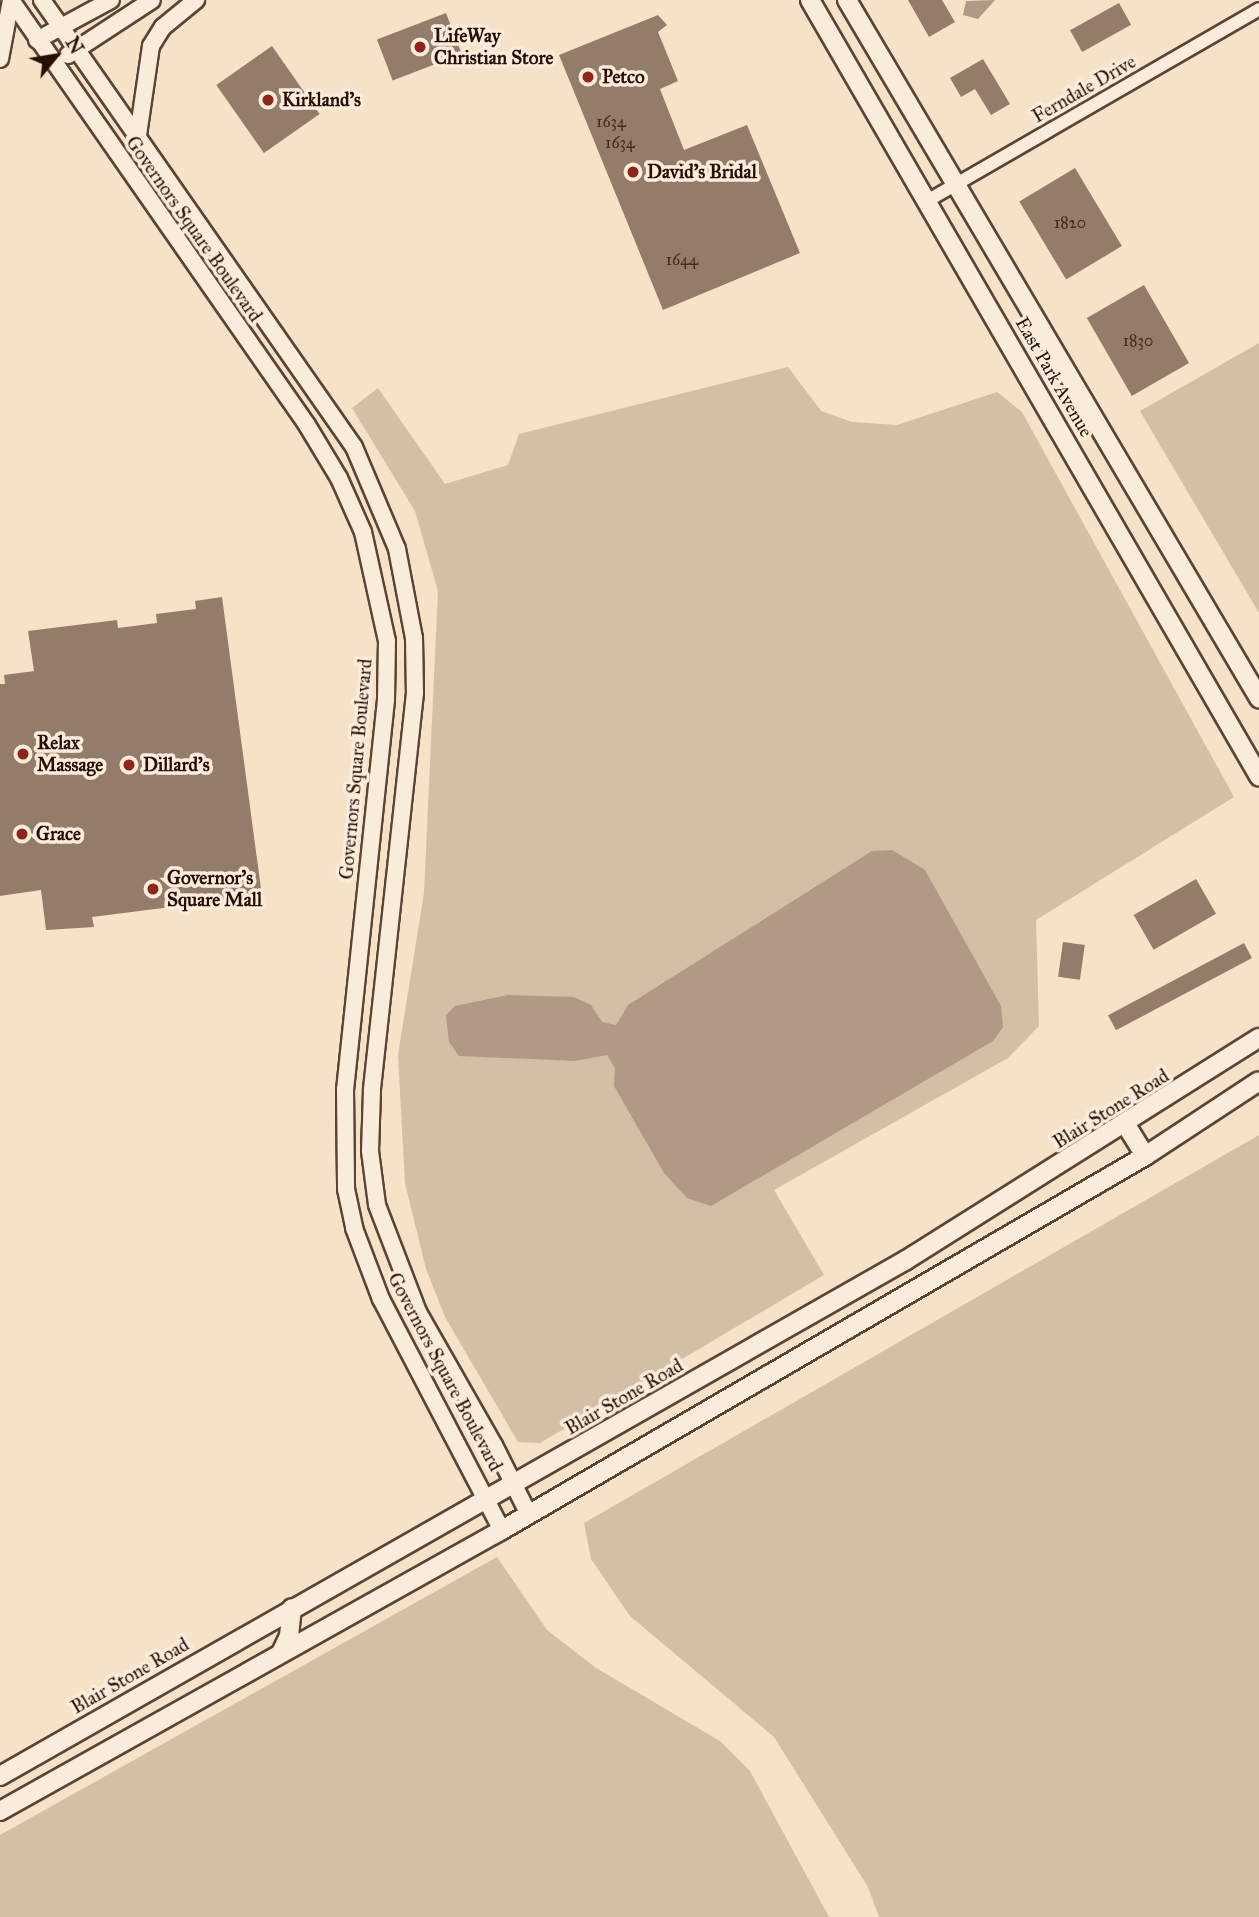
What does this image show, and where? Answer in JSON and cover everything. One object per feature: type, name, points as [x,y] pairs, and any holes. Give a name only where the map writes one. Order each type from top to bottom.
[{"type":"main road","name":"East Park Avenue","points":[[810,0],[1259,776]]},
{"type":"main road","name":"East Park Avenue","points":[[847,0],[1259,698]]},
{"type":"main road","name":"Blair Stone Road","points":[[0,1776],[906,1260],[1126,1125],[1259,1038]]},
{"type":"main road","points":[[0,1811],[502,1530],[1145,1156],[1259,1081]]},
{"type":"main road","points":[[1126,1125],[1145,1156]]},
{"type":"main road","points":[[281,1654],[289,1636],[292,1608]]},
{"type":"street","name":"Governors Square Boulevard","points":[[11,0],[307,425],[339,478],[363,532],[387,641],[386,700],[344,1113],[346,1189],[367,1264],[502,1530]]},
{"type":"street","points":[[0,59],[11,0]]},
{"type":"street","name":"Governors Square Boulevard","points":[[42,0],[137,142],[330,410],[377,492],[397,549],[414,638],[415,693],[371,1116],[370,1151],[377,1205],[389,1244],[418,1312],[529,1514]]},
{"type":"street","points":[[37,40],[111,0]]},
{"type":"street","points":[[54,64],[152,0]]},
{"type":"street","points":[[137,142],[151,46],[163,27],[196,0]]},
{"type":"street","name":"Ferndale Drive","points":[[927,201],[1259,9]]},
{"type":"street","points":[[307,425],[330,410]]},
{"type":"street","points":[[344,1113],[371,1116]]},
{"type":"shaded area","points":[[995,0],[978,19],[963,15],[966,1]]},
{"type":"shaded area","points":[[1259,343],[1259,613],[1140,411]]},
{"type":"shaded area","points":[[788,367],[821,411],[852,422],[897,425],[997,392],[1022,412],[1234,797],[1036,920],[1039,1026],[1008,1058],[774,1190],[824,1275],[540,1443],[518,1442],[445,1317],[426,1269],[405,1183],[398,1055],[424,893],[438,591],[415,511],[352,408],[378,388],[445,484],[508,465],[519,434]]},
{"type":"shaded area","points":[[892,850],[925,870],[1001,1006],[1003,1027],[993,1041],[711,1206],[687,1198],[664,1173],[614,1086],[615,1068],[607,1055],[575,1061],[459,1056],[449,1042],[446,1015],[455,1006],[508,995],[574,997],[591,1005],[602,1022],[616,1025],[628,1005],[872,851]]},
{"type":"shaded area","points":[[1259,1135],[1259,1917],[879,1917],[868,1887],[774,1737],[630,1616],[591,1559],[584,1523]]},
{"type":"shaded area","points":[[497,1557],[547,1630],[596,1668],[720,1741],[750,1771],[829,1917],[0,1917],[0,1835]]},
{"type":"building","points":[[908,0],[942,0],[955,22],[929,37]]},
{"type":"building","points":[[1119,3],[1131,25],[1082,52],[1070,30]]},
{"type":"building","name":"LifeWay Christian Store","points":[[446,13],[462,54],[393,81],[377,40]]},
{"type":"building","points":[[658,15],[667,25],[658,32],[678,81],[660,89],[684,150],[747,125],[800,253],[663,310],[559,55]]},
{"type":"building","name":"Kirkland's","points":[[272,46],[320,114],[264,153],[216,85]]},
{"type":"building","points":[[983,59],[1010,104],[991,115],[975,89],[961,97],[950,78]]},
{"type":"building","points":[[1075,168],[1122,246],[1066,279],[1019,201]]},
{"type":"building","points":[[1144,285],[1189,363],[1132,396],[1087,318]]},
{"type":"building","points":[[222,597],[263,904],[235,908],[234,899],[92,917],[94,927],[46,930],[41,890],[0,896],[0,684],[5,684],[4,675],[34,671],[28,631],[117,620],[118,628],[157,623],[156,614],[196,609],[195,601]]},
{"type":"building","points":[[1196,879],[1216,914],[1154,950],[1134,915]]},
{"type":"building","points":[[1063,942],[1085,945],[1080,980],[1058,977]]},
{"type":"building","points":[[1244,943],[1252,958],[1116,1030],[1108,1015]]},
{"type":"place","name":"LifeWay Christian Store","points":[[420,47]]},
{"type":"place","name":"Petco","points":[[588,77]]},
{"type":"place","name":"Kirkland's","points":[[268,100]]},
{"type":"place","name":"David's Bridal","points":[[633,172]]},
{"type":"place","name":"Relax Massage","points":[[23,754]]},
{"type":"place","name":"Dillard's","points":[[129,765]]},
{"type":"place","name":"Grace","points":[[22,834]]},
{"type":"place","name":"Governor's Square Mall","points":[[153,889]]}]
